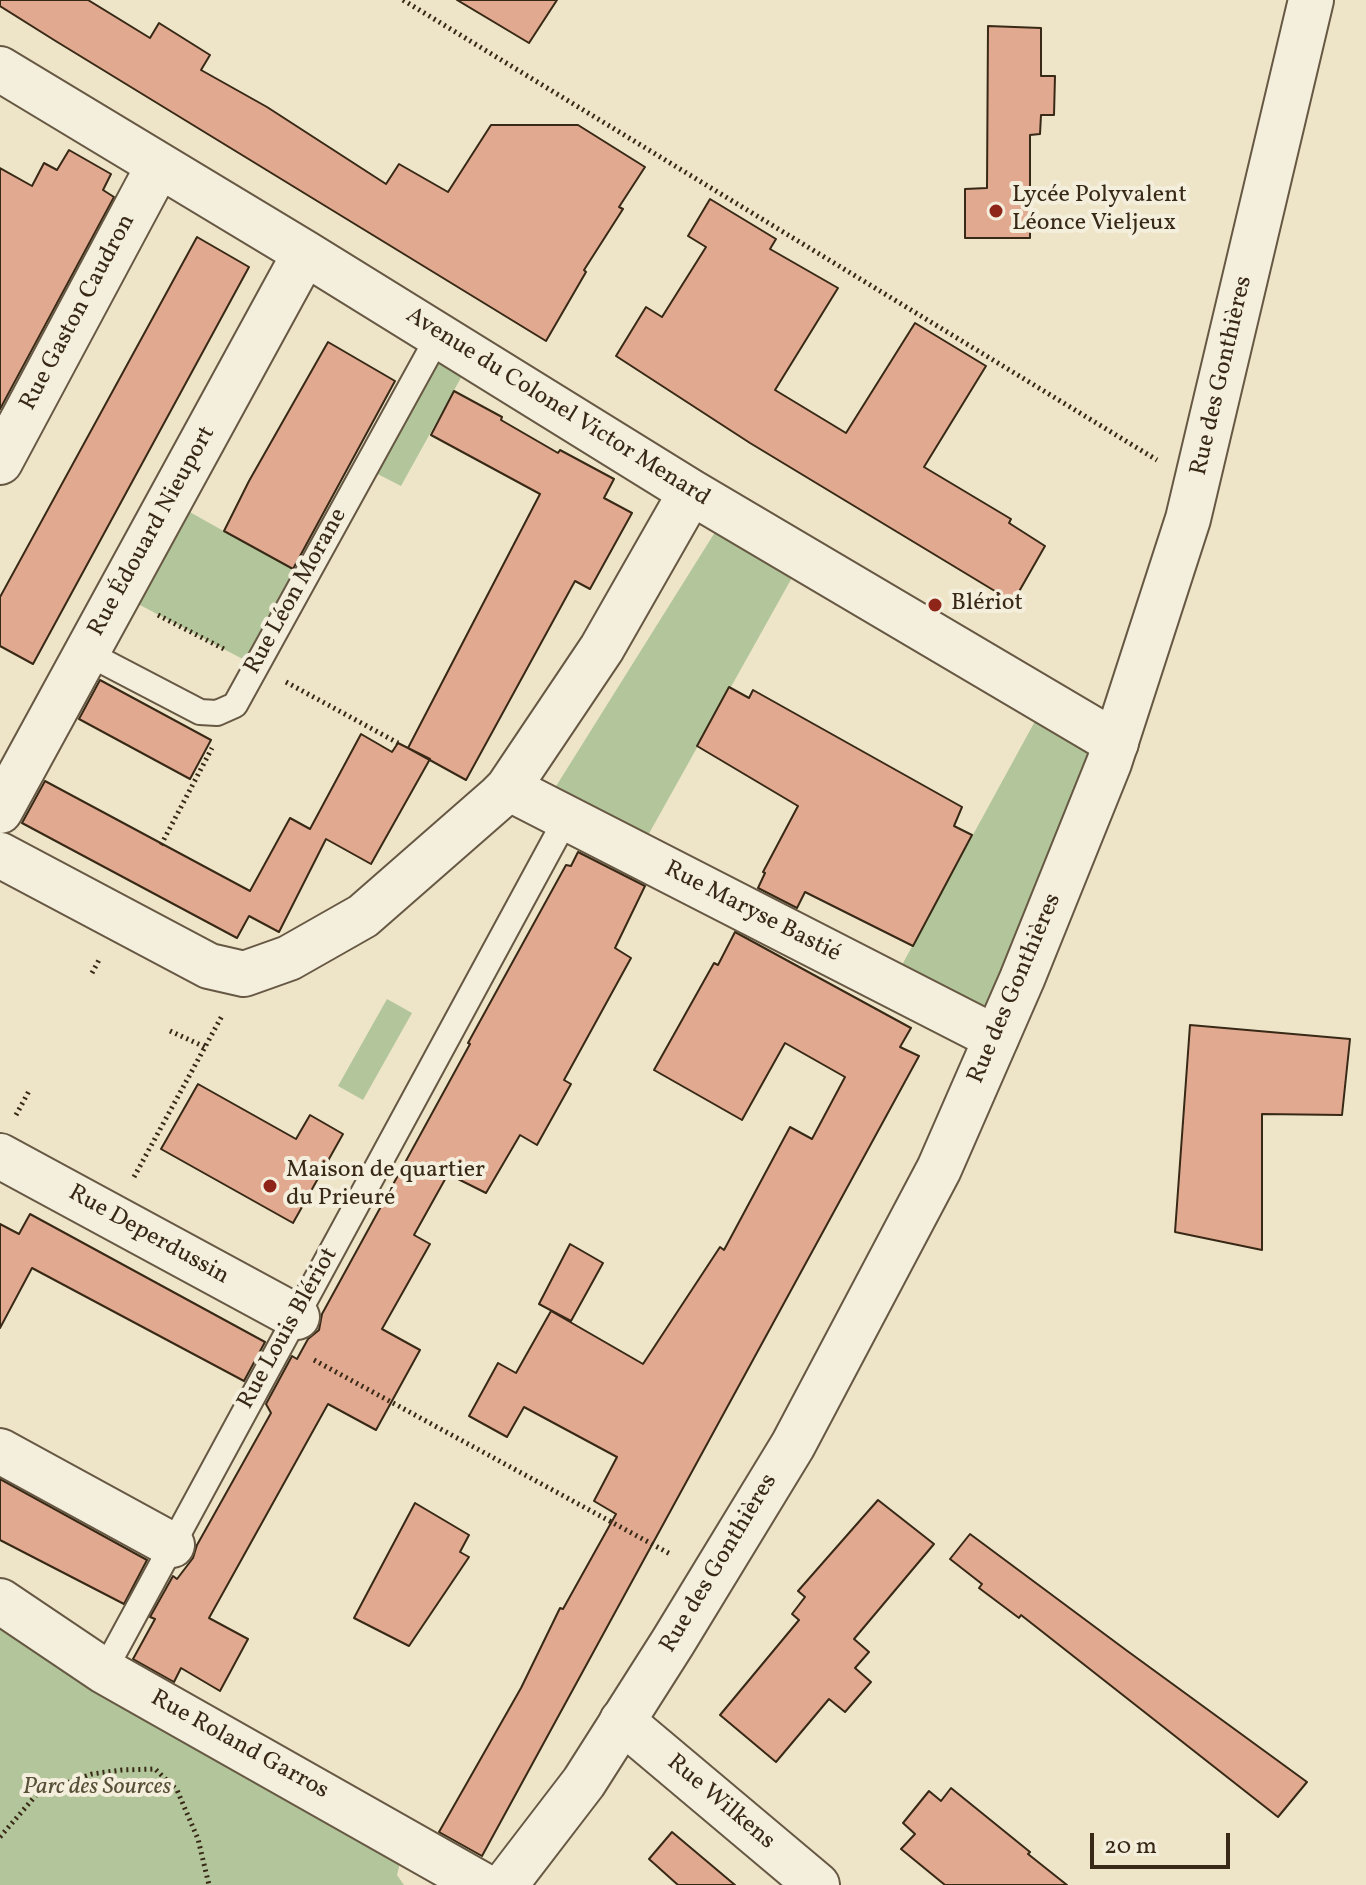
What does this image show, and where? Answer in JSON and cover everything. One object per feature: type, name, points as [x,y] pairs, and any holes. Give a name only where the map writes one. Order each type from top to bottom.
[{"type":"street","name":"Rue des Gonthières","points":[[505,1885],[584,1782],[793,1445],[939,1169],[996,1038],[1116,743],[1161,608],[1198,485],[1311,0]]},
{"type":"street","name":"Avenue du Colonel Victor Menard","points":[[0,69],[691,492],[1116,743]]},
{"type":"street","name":"Rue Gaston Caudron","points":[[0,462],[159,165]]},
{"type":"street","name":"Rue Édouard Nieuport","points":[[0,811],[305,253]]},
{"type":"street","points":[[0,855],[209,966],[244,974],[289,958],[363,916],[508,788],[602,648],[691,492]]},
{"type":"street","name":"Rue Maryse Bastié","points":[[508,788],[996,1038]]},
{"type":"street","name":"Rue Deperdussin","points":[[0,1156],[112,1216],[289,1330]]},
{"type":"street","points":[[0,1451],[172,1545]]},
{"type":"street","name":"Rue Roland Garros","points":[[0,1601],[104,1671],[482,1885]]},
{"type":"street","name":"Rue Wilkens","points":[[622,1721],[817,1885]]},
{"type":"lane","name":"Rue Léon Morane","points":[[235,705],[439,335]]},
{"type":"lane","points":[[87,653],[200,712],[217,713],[235,705]]},
{"type":"lane","name":"Rue Louis Blériot","points":[[104,1671],[566,819]]},
{"type":"path","points":[[403,0],[1198,485]]},
{"type":"path","points":[[119,594],[398,743]]},
{"type":"path","points":[[161,845],[235,705]]},
{"type":"path","points":[[92,973],[97,963]]},
{"type":"path","points":[[112,1216],[244,974]]},
{"type":"path","points":[[170,1031],[205,1047]]},
{"type":"path","points":[[21,1106],[29,1091]]},
{"type":"path","points":[[289,1330],[672,1555]]},
{"type":"path","points":[[0,1837],[38,1793],[92,1774],[155,1769],[177,1790],[198,1839],[207,1885]]},
{"type":"green space","points":[[439,335],[473,356],[401,486],[366,468]]},
{"type":"green space","points":[[170,501],[306,577],[256,666],[119,594]]},
{"type":"green space","points":[[727,513],[803,558],[637,855],[543,807]]},
{"type":"green space","points":[[1046,701],[1116,743],[996,1038],[891,985]]},
{"type":"green space","points":[[387,999],[412,1013],[363,1100],[338,1086]]},
{"type":"green space","name":"Parc des Sources","points":[[0,1621],[402,1855],[397,1875],[404,1885],[0,1885]]},
{"type":"building","points":[[0,0],[88,0],[150,38],[159,23],[210,55],[201,70],[267,107],[386,184],[399,164],[448,192],[491,125],[578,125],[645,167],[619,207],[623,209],[584,270],[586,272],[546,341],[54,40],[0,6]]},
{"type":"building","points":[[457,0],[557,0],[529,43]]},
{"type":"building","points":[[988,26],[1041,28],[1041,76],[1055,76],[1054,115],[1041,115],[1040,134],[1030,135],[1030,238],[965,238],[965,189],[987,188]]},
{"type":"building","points":[[69,150],[111,174],[103,190],[114,197],[0,409],[0,168],[32,186],[44,163],[57,170]]},
{"type":"building","points":[[710,199],[776,239],[770,249],[838,288],[775,390],[846,433],[915,323],[986,366],[924,467],[1011,519],[1009,523],[1045,546],[1013,602],[750,443],[616,356],[646,307],[662,317],[706,247],[688,236]]},
{"type":"building","points":[[197,237],[249,267],[33,664],[0,646],[0,597]]},
{"type":"building","points":[[328,342],[395,381],[293,569],[224,531]]},
{"type":"building","points":[[454,391],[558,453],[560,450],[614,479],[604,498],[632,513],[590,589],[575,581],[466,780],[408,748],[540,494],[431,435]]},
{"type":"building","points":[[100,680],[211,740],[190,779],[79,719]]},
{"type":"building","points":[[729,687],[749,698],[753,690],[962,807],[954,826],[972,835],[913,946],[805,892],[797,908],[758,888],[763,872],[798,806],[697,746]]},
{"type":"building","points":[[361,734],[392,752],[398,743],[430,759],[371,864],[326,839],[279,932],[249,916],[237,938],[22,823],[45,781],[250,891],[290,818],[310,829]]},
{"type":"building","points":[[578,852],[645,886],[615,948],[631,958],[564,1080],[571,1084],[537,1145],[520,1135],[486,1193],[448,1174],[414,1235],[430,1244],[382,1329],[420,1350],[376,1430],[328,1404],[209,1618],[248,1639],[220,1691],[181,1668],[174,1682],[133,1659],[155,1619],[150,1617],[173,1576],[177,1579],[193,1558],[197,1545],[271,1413],[266,1404],[292,1356],[297,1359],[308,1339],[319,1330],[322,1314],[468,1043],[566,865],[571,866]]},
{"type":"building","points":[[735,932],[911,1028],[900,1047],[919,1056],[482,1856],[439,1832],[521,1688],[560,1608],[563,1609],[616,1514],[594,1501],[617,1457],[524,1407],[507,1437],[469,1416],[498,1363],[516,1373],[551,1311],[643,1364],[720,1247],[724,1250],[790,1127],[812,1139],[845,1077],[785,1043],[742,1120],[654,1070],[714,963],[718,965]]},
{"type":"building","points":[[1190,1025],[1350,1039],[1342,1115],[1262,1114],[1262,1250],[1175,1232]]},
{"type":"building","name":"Maison de quartier du Prieuré","points":[[198,1084],[296,1139],[310,1115],[343,1134],[293,1223],[161,1149]]},
{"type":"building","points":[[30,1214],[265,1342],[244,1381],[32,1268],[0,1328],[0,1224],[19,1234]]},
{"type":"building","points":[[570,1244],[603,1263],[571,1321],[539,1304]]},
{"type":"building","points":[[0,1479],[147,1560],[124,1604],[0,1540]]},
{"type":"building","points":[[878,1500],[934,1544],[854,1639],[869,1652],[855,1668],[871,1682],[845,1712],[829,1699],[776,1762],[720,1715],[799,1620],[792,1614],[805,1597],[798,1591]]},
{"type":"building","points":[[415,1503],[469,1535],[460,1552],[469,1557],[409,1646],[354,1618]]},
{"type":"building","points":[[970,1534],[1307,1782],[1278,1817],[1021,1615],[1019,1618],[979,1588],[982,1584],[950,1559]]},
{"type":"building","points":[[951,1788],[1067,1885],[945,1885],[901,1849],[915,1834],[903,1823],[929,1791],[941,1801]]},
{"type":"building","points":[[672,1832],[735,1885],[678,1885],[649,1859]]},
{"type":"place","name":"Lycée Polyvalent Léonce Vieljeux","points":[[996,211]]},
{"type":"place","name":"Blériot","points":[[935,605]]},
{"type":"place","name":"Maison de quartier du Prieuré","points":[[270,1186]]}]
